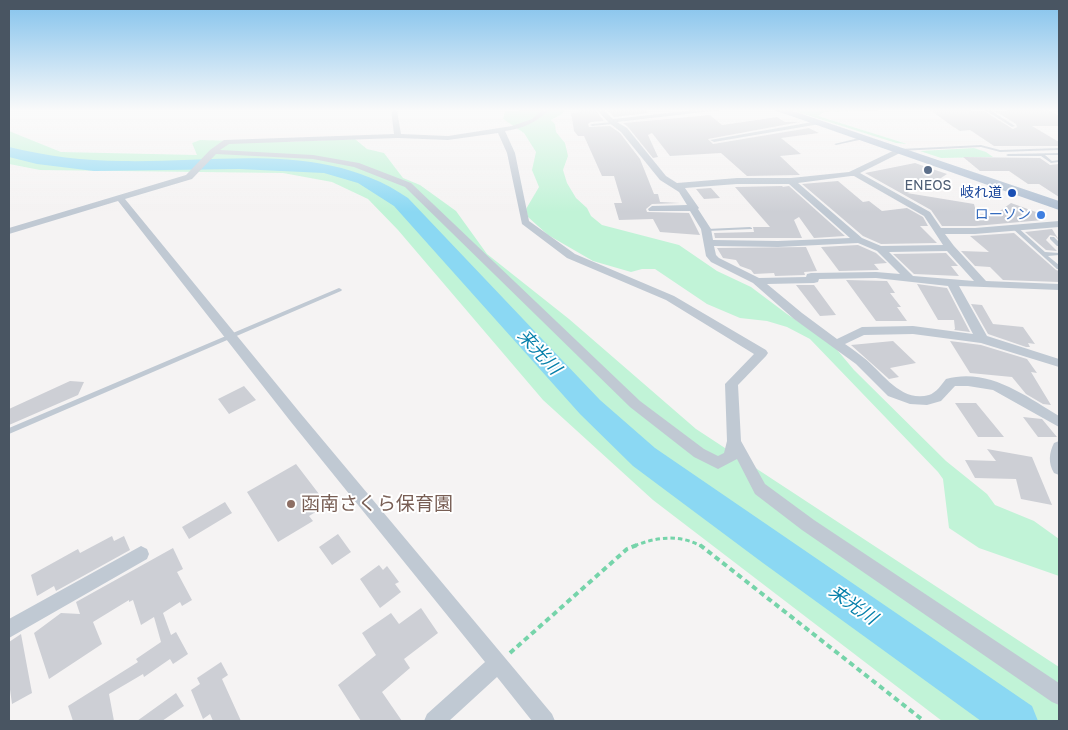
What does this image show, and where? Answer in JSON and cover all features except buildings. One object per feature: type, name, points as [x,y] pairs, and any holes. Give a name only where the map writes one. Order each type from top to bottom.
[{"type":"main road","points":[[881,144],[1059,206]]},
{"type":"street","points":[[9,231],[189,177],[195,173],[212,153],[224,144]]},
{"type":"street","points":[[212,153],[313,157],[356,165],[408,185],[634,404],[670,432],[718,463],[731,456],[734,441],[732,384],[762,353],[670,298],[571,256],[525,222],[511,153],[507,144]]},
{"type":"street","points":[[635,144],[663,178],[677,186],[695,208],[707,230],[712,256],[715,260],[757,281],[798,316],[838,343],[893,393],[903,398],[927,400],[936,398],[951,382],[985,383],[1004,387],[1059,422]]},
{"type":"street","points":[[677,186],[737,181],[791,181],[855,174],[899,150]]},
{"type":"street","points":[[855,174],[927,214],[950,248],[984,284]]},
{"type":"street","points":[[791,181],[860,240],[880,249],[909,277]]},
{"type":"street","points":[[120,199],[545,721]]},
{"type":"street","points":[[652,209],[695,208]]},
{"type":"street","points":[[938,231],[975,231],[1059,224]]},
{"type":"street","points":[[710,243],[778,244],[860,240]]},
{"type":"street","points":[[880,249],[950,248]]},
{"type":"street","points":[[757,281],[814,280],[811,276],[842,274],[909,277],[952,283],[1059,287]]},
{"type":"street","points":[[952,283],[982,339]]},
{"type":"street","points":[[838,343],[862,331],[913,330],[982,339],[1059,363]]},
{"type":"street","points":[[734,441],[760,489],[808,525],[1059,695]]},
{"type":"street","points":[[1059,447],[1056,452],[1059,470]]},
{"type":"street","points":[[9,630],[141,554]]},
{"type":"street","points":[[434,721],[498,663]]},
{"type":"lane","points":[[899,150],[980,146],[1000,151],[1059,150]]},
{"type":"lane","points":[[980,146],[1002,155],[1059,155]]},
{"type":"lane","points":[[1036,150],[1051,162],[1059,161]]},
{"type":"lane","points":[[1049,150],[1059,155]]},
{"type":"lane","points":[[1014,227],[1059,268]]},
{"type":"lane","points":[[707,230],[750,228]]},
{"type":"lane","points":[[1052,238],[1059,244]]},
{"type":"lane","points":[[1044,254],[1059,254]]},
{"type":"lane","points":[[9,431],[339,290]]},
{"type":"path","points":[[498,663],[627,549],[647,540],[682,538],[700,545],[924,721]]},
{"type":"green space","points":[[9,144],[41,144],[61,152],[197,155],[192,144],[361,144],[367,149],[384,153],[403,178],[420,185],[456,211],[487,254],[569,319],[696,429],[1059,667],[1059,721],[942,721],[653,500],[543,400],[398,230],[368,199],[332,182],[283,173],[40,170],[9,164]]},
{"type":"green space","points":[[531,144],[565,144],[568,156],[563,170],[567,183],[576,198],[587,208],[591,216],[602,225],[679,245],[717,271],[751,287],[833,345],[854,370],[946,461],[987,494],[995,505],[1034,521],[1059,539],[1059,576],[979,548],[949,528],[943,479],[938,472],[810,339],[787,327],[767,321],[740,318],[707,304],[655,269],[642,269],[631,272],[593,261],[548,235],[528,217],[526,209],[539,187],[532,170],[536,152]]},
{"type":"green space","points":[[974,148],[986,152],[993,157],[941,158],[920,151]]},
{"type":"waterway","name":"来光川","points":[[9,152],[37,159],[94,165],[239,164],[304,166],[344,173],[364,179],[383,189],[401,202],[590,407],[644,457],[775,552],[1017,721]]},
{"type":"place","name":"ENEOS","points":[[928,170]]},
{"type":"place","name":"岐れ道","points":[[1012,193]]},
{"type":"place","name":"ローソン","points":[[1041,215]]},
{"type":"place","name":"函南さくら保育園","points":[[291,504]]}]
